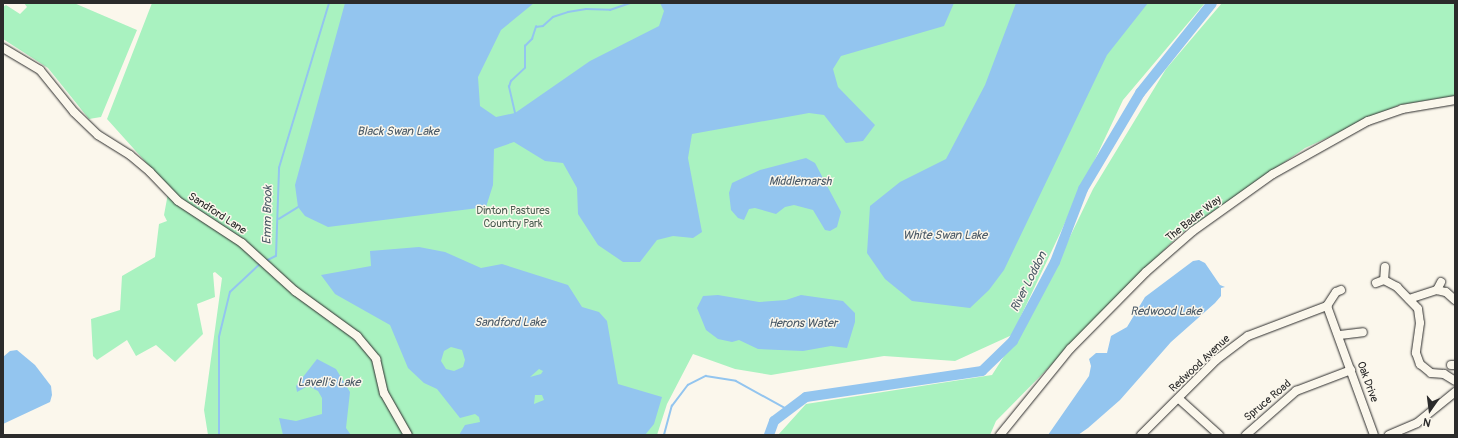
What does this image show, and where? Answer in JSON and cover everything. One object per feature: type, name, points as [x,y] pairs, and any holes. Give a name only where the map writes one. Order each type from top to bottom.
[{"type":"street","name":"Sandford Lane","points":[[3,48],[40,70],[74,112],[98,135],[145,168],[178,202],[242,243],[295,291],[357,336],[376,358],[386,399],[408,435]]},
{"type":"street","name":"The Bader Way","points":[[1000,435],[1036,388],[1081,338],[1146,272],[1193,231],[1273,174],[1368,121],[1402,109],[1455,100]]},
{"type":"street","points":[[1384,280],[1385,267]]},
{"type":"street","points":[[1376,283],[1384,280]]},
{"type":"street","points":[[1384,280],[1409,299],[1418,309],[1419,316],[1416,353],[1420,364],[1430,373],[1444,374],[1455,381]]},
{"type":"street","points":[[1437,290],[1441,282]]},
{"type":"street","points":[[1327,306],[1336,292],[1341,290]]},
{"type":"street","points":[[1409,299],[1437,290],[1446,292],[1455,300]]},
{"type":"street","name":"Oak Drive","points":[[1327,306],[1340,335],[1374,435]]},
{"type":"street","name":"Redwood Avenue","points":[[1141,435],[1180,399],[1216,360],[1248,336],[1327,306]]},
{"type":"street","points":[[1340,335],[1363,332]]},
{"type":"street","name":"Spruce Road","points":[[1246,435],[1296,390],[1351,370]]},
{"type":"street","points":[[1389,435],[1417,423],[1455,392]]},
{"type":"street","points":[[1180,399],[1219,435]]},
{"type":"green space","points":[[24,3],[74,3],[137,30],[101,117],[89,119],[48,68],[3,39],[3,7],[6,5],[20,14],[27,7]]},
{"type":"green space","name":"Dinton Pastures Country Park","points":[[152,3],[1205,3],[1123,100],[1012,335],[955,361],[884,356],[771,375],[735,369],[693,354],[667,404],[657,435],[208,435],[204,410],[222,278],[215,272],[213,273],[215,297],[197,304],[203,334],[175,362],[156,345],[136,356],[127,340],[97,360],[93,356],[91,319],[120,310],[122,276],[155,257],[159,224],[167,221],[164,215],[169,188],[107,119]]},
{"type":"green space","points":[[1222,3],[1455,3],[1455,96],[1399,105],[1305,148],[1179,235],[996,421],[990,435],[778,435],[806,404],[992,375],[1037,305],[1093,189],[1166,69]]},
{"type":"water","name":"Black Swan Lake","points":[[345,3],[534,3],[501,30],[478,77],[480,106],[496,117],[515,113],[590,61],[659,26],[664,11],[660,3],[954,3],[944,26],[841,56],[833,69],[838,87],[875,125],[863,141],[846,143],[824,115],[809,113],[692,134],[688,158],[702,232],[693,238],[673,236],[657,240],[640,262],[623,262],[598,245],[578,214],[577,188],[563,163],[545,161],[514,142],[494,149],[493,185],[486,207],[328,227],[305,216],[298,207],[295,185]]},
{"type":"water","name":"White Swan Lake","points":[[1016,3],[1148,3],[1107,55],[1004,270],[989,290],[970,308],[912,301],[885,279],[867,253],[870,206],[900,182],[946,159],[985,85]]},
{"type":"water","name":"Middlemarsh","points":[[806,158],[815,163],[841,212],[837,227],[830,231],[825,230],[813,210],[794,205],[785,207],[776,214],[755,208],[749,209],[744,220],[738,218],[731,210],[729,193],[732,183],[760,170]]},
{"type":"water","name":"Sandford Lake","points":[[419,247],[445,252],[481,268],[502,264],[568,285],[582,307],[599,312],[607,321],[618,384],[662,397],[654,424],[645,435],[459,435],[465,425],[480,422],[479,417],[475,414],[460,418],[437,389],[424,383],[408,368],[390,325],[335,294],[321,275],[371,266],[370,251]],"holes":[[[451,347],[462,350],[465,360],[463,367],[454,371],[446,369],[441,361],[444,351]],[[539,369],[543,371],[541,374],[530,377]],[[535,395],[542,395],[544,400],[534,404]]]},
{"type":"water","name":"Redwood Lake","points":[[1199,260],[1205,263],[1220,285],[1225,287],[1221,288],[1221,296],[1215,303],[1171,342],[1120,400],[1088,428],[1078,435],[1048,435],[1089,376],[1091,366],[1089,359],[1096,353],[1107,353],[1111,336],[1127,327],[1145,297],[1193,261]]},
{"type":"water","name":"Herons Water","points":[[718,295],[759,302],[786,300],[801,295],[843,301],[855,313],[855,322],[847,348],[831,346],[803,351],[758,349],[739,340],[732,342],[718,339],[706,330],[697,308],[703,296]]},
{"type":"water","points":[[17,350],[35,365],[51,386],[52,395],[50,402],[3,424],[3,357],[10,351]]},
{"type":"water","name":"Lavell's Lake","points":[[317,359],[336,369],[350,392],[346,428],[351,435],[283,435],[279,418],[296,421],[322,414],[322,398],[318,391],[308,386],[297,392],[296,386]]},
{"type":"waterway","name":"Emm Brook","points":[[266,261],[276,256],[279,168],[329,3]]},
{"type":"waterway","points":[[515,113],[509,87],[511,81],[525,68],[525,46],[532,39],[536,27],[543,26],[553,17],[568,12],[586,9],[610,10],[630,3]]},
{"type":"waterway","name":"River Loddon","points":[[769,435],[774,421],[806,397],[982,371],[1013,341],[1055,262],[1083,189],[1140,93],[1212,3]]},
{"type":"waterway","points":[[279,219],[298,207]]},
{"type":"waterway","name":"Emm Brook","points":[[219,435],[219,337],[230,292],[260,264]]},
{"type":"waterway","points":[[664,435],[672,406],[688,385],[706,376],[736,381],[787,409]]}]
